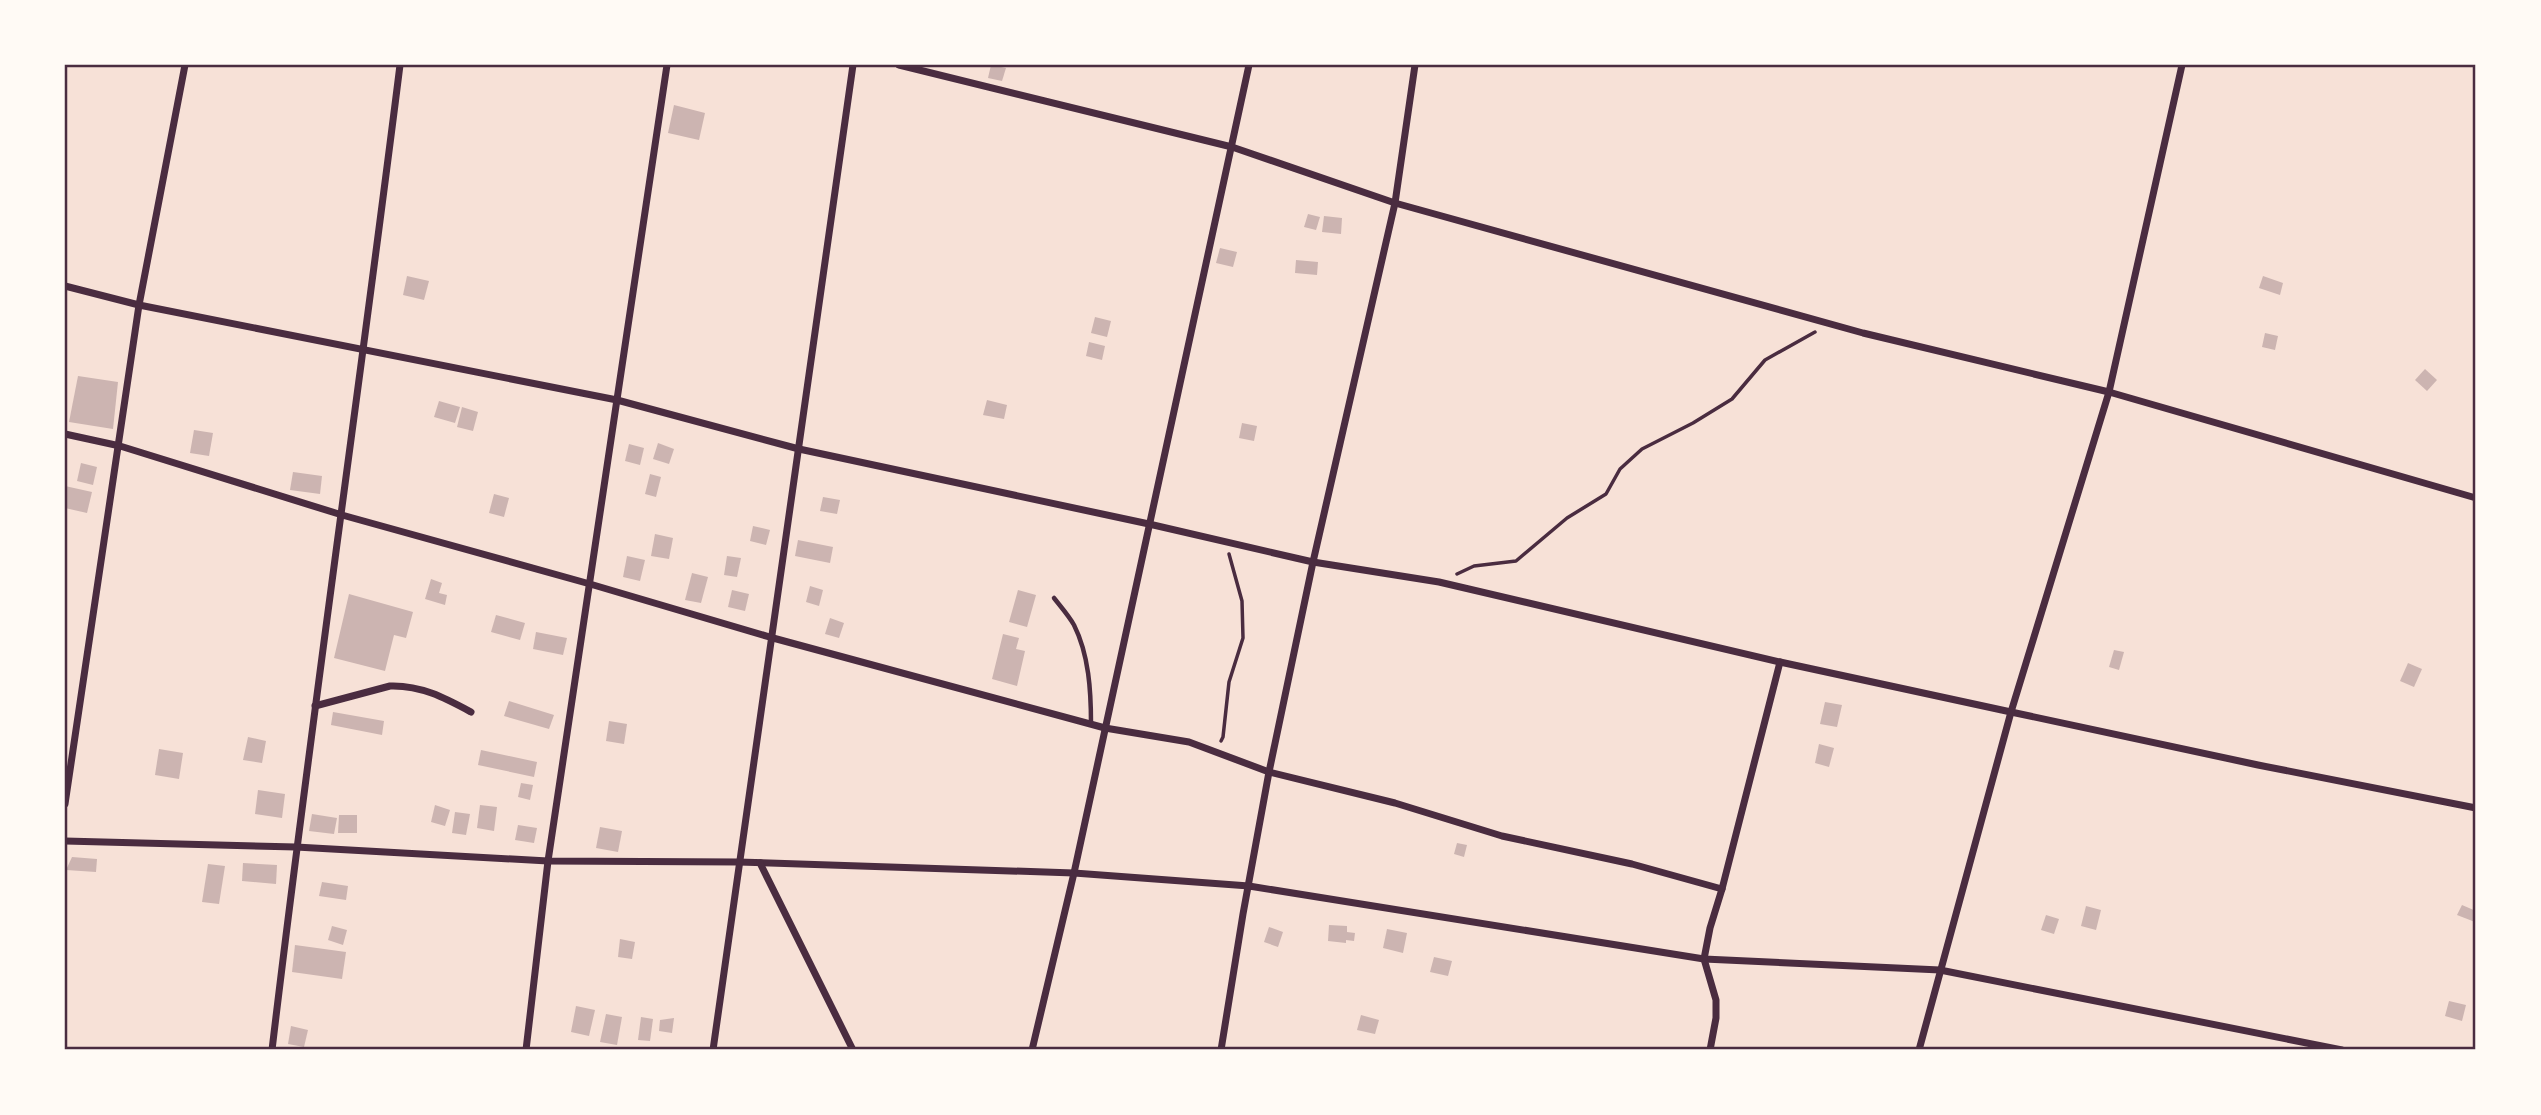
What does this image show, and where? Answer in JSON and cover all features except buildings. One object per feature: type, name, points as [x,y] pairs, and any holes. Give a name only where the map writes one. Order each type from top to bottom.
[{"type":"street","points":[[65,804],[139,305],[185,65]]},
{"type":"street","points":[[272,1050],[296,847],[400,65]]},
{"type":"street","points":[[526,1050],[548,861],[667,65]]},
{"type":"street","points":[[713,1050],[853,65]]},
{"type":"street","points":[[898,65],[1231,147],[1395,203],[1863,332],[2109,393],[2476,498]]},
{"type":"street","points":[[1032,1050],[1074,873],[1249,65]]},
{"type":"street","points":[[1222,1050],[1269,772],[1313,562],[1395,203],[1415,65]]},
{"type":"street","points":[[1919,1050],[2011,712],[2109,393],[2182,65]]},
{"type":"street","points":[[65,286],[139,305],[617,400],[799,449],[1313,562],[1439,582],[1780,662],[2272,768],[2476,808]]},
{"type":"street","points":[[65,434],[120,446],[342,515],[772,638],[1105,728],[1189,742],[1269,772],[1395,803],[1502,836],[1632,864],[1722,889]]},
{"type":"street","points":[[1710,1050],[1716,1018],[1716,1000],[1704,958],[1780,662]]},
{"type":"street","points":[[315,706],[390,686],[402,686],[420,688],[471,712]]},
{"type":"street","points":[[65,841],[296,847],[548,861],[738,862],[1074,873],[1249,887],[1704,958],[1940,970],[2342,1050]]},
{"type":"street","points":[[760,863],[853,1050]]},
{"type":"lane","points":[[1054,598],[1073,624],[1081,642],[1087,664],[1091,724]]},
{"type":"path","points":[[1439,582],[1474,566],[1516,561],[1567,518],[1606,495],[1620,469],[1642,449],[1732,399],[1765,360],[1815,332],[1822,320]]},
{"type":"path","points":[[1214,751],[1223,737],[1229,682],[1243,638],[1242,601],[1224,541]]}]
